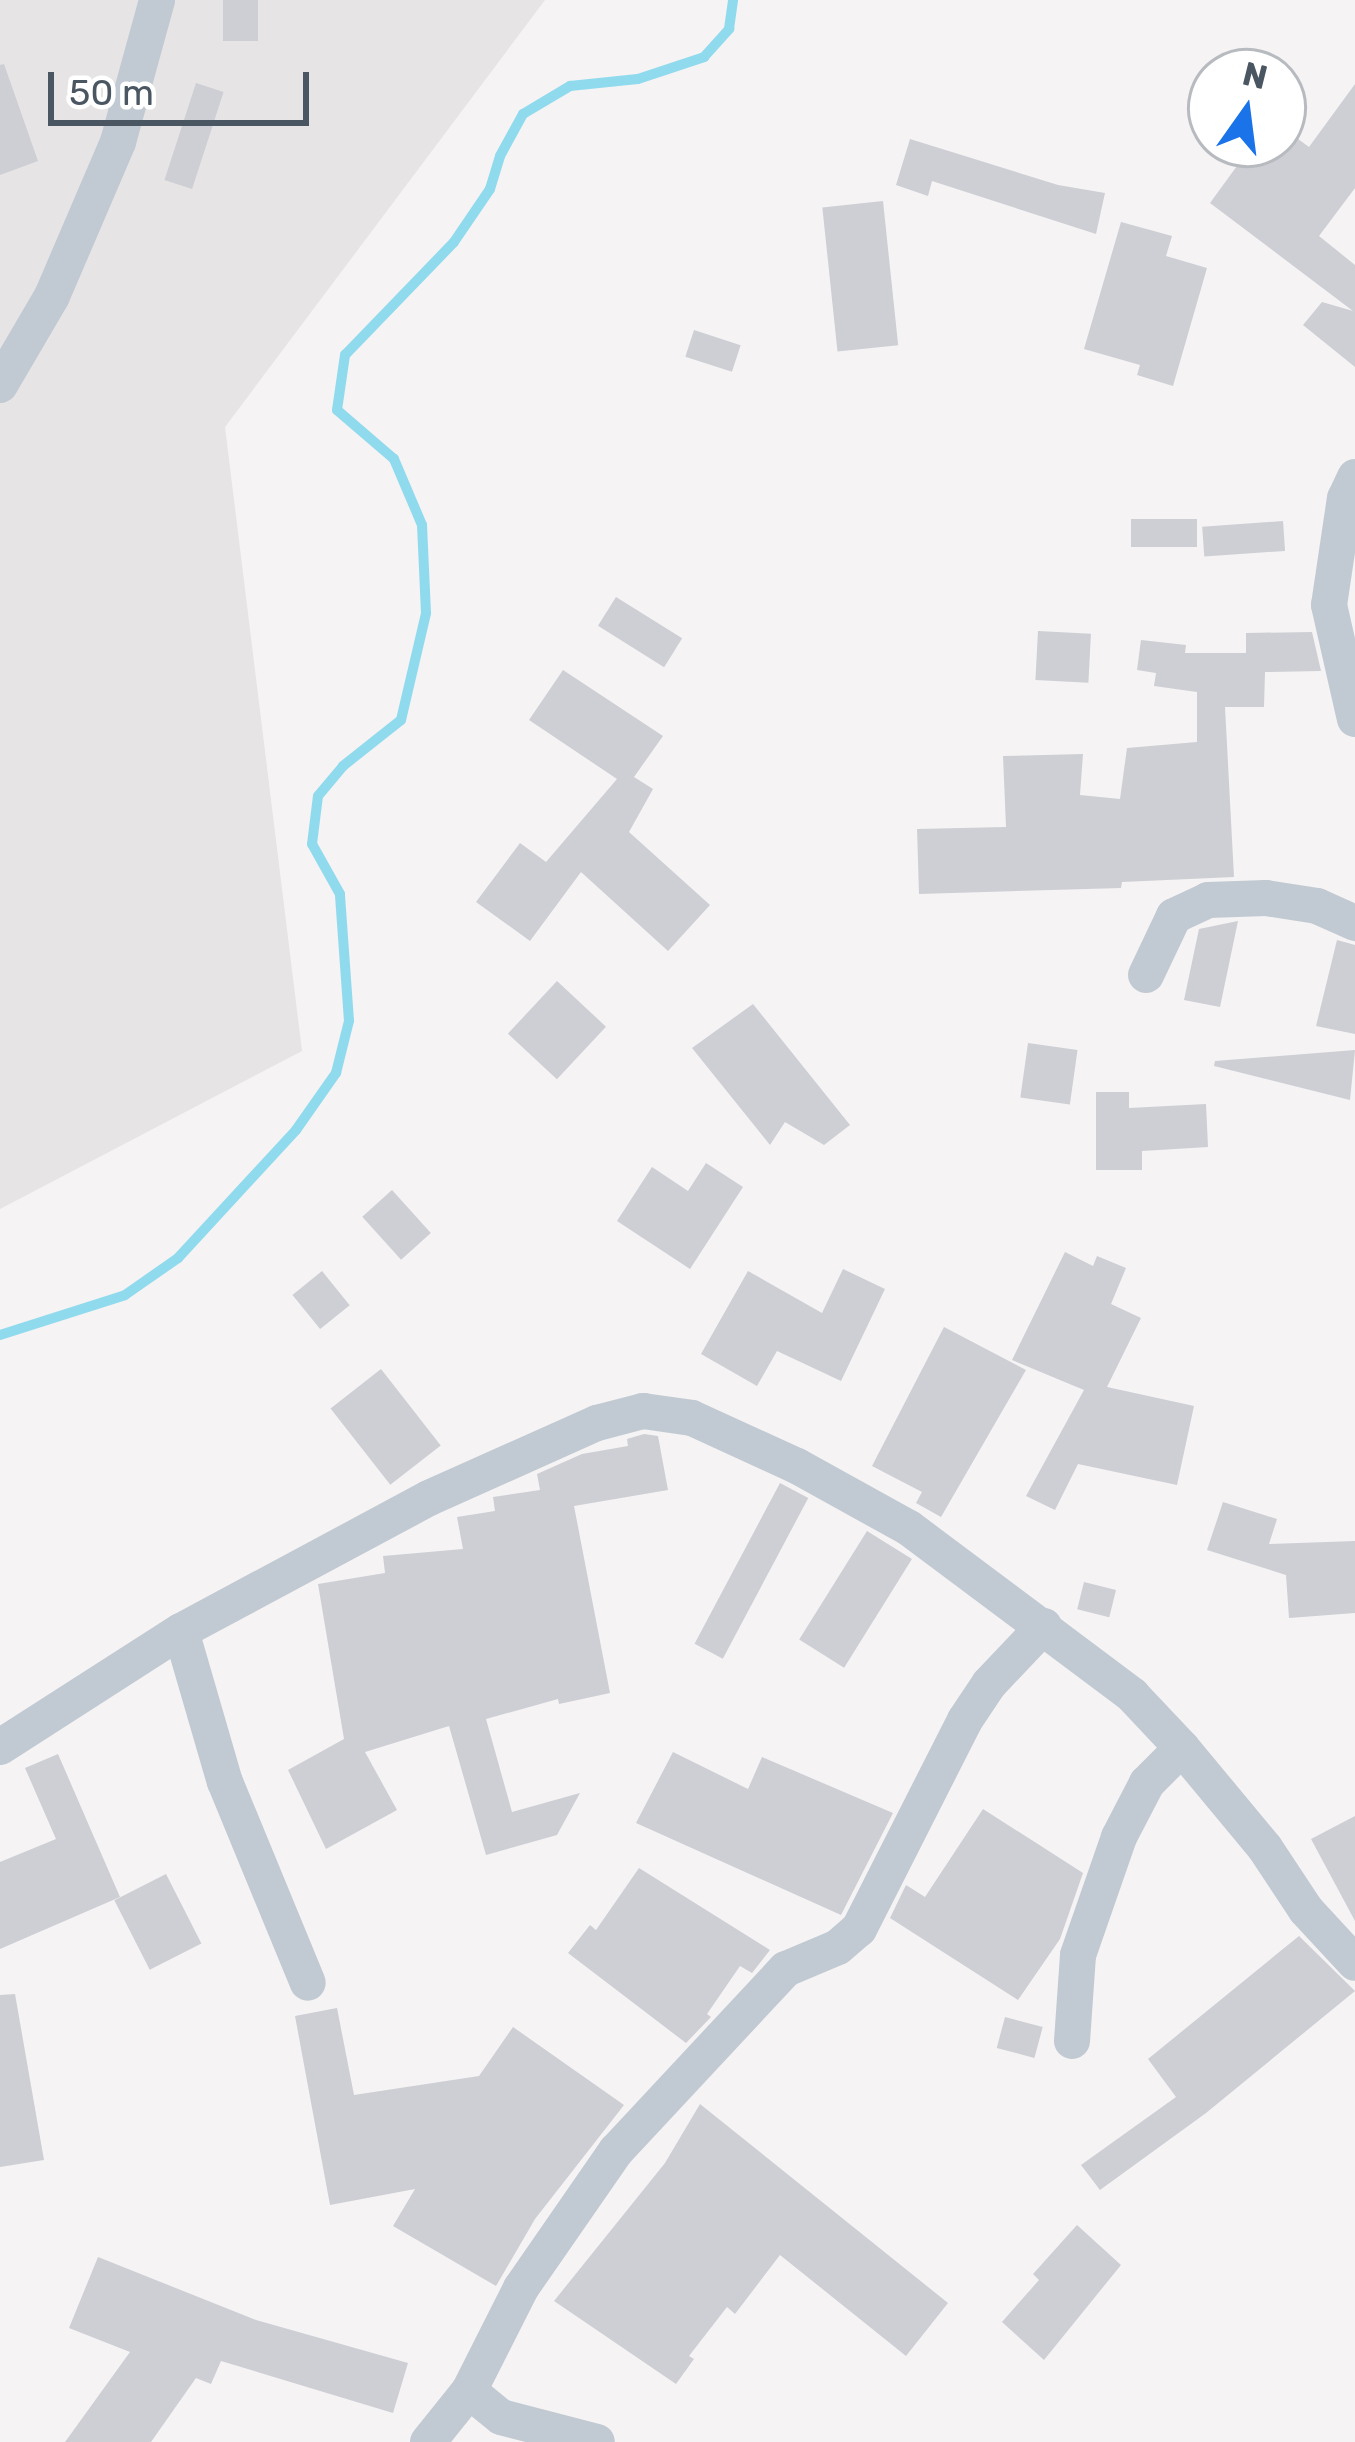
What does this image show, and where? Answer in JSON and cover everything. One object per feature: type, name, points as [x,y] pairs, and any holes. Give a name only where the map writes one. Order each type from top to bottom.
[{"type":"street","points":[[5,371],[52,296],[118,142],[157,0]]},
{"type":"street","points":[[1355,477],[1345,498],[1329,605],[1355,719]]},
{"type":"street","points":[[1146,975],[1174,916],[1208,900],[1317,906],[1355,923]]},
{"type":"street","points":[[0,1748],[181,1631],[429,1498],[597,1423],[643,1411],[692,1418],[797,1466],[908,1528],[1132,1695],[1182,1748],[1265,1849],[1306,1910],[1355,1964]]},
{"type":"street","points":[[428,2442],[469,2391],[521,2288],[616,2151],[786,1970],[838,1947],[859,1929],[965,1720],[989,1684],[1044,1626]]},
{"type":"street","points":[[181,1631],[225,1782],[308,1983]]},
{"type":"street","points":[[1072,2041],[1078,1955],[1119,1837],[1147,1784],[1182,1748]]},
{"type":"street","points":[[469,2391],[501,2417],[597,2442]]},
{"type":"shaded area","points":[[0,0],[545,0],[225,427],[302,1051],[0,1209]]},
{"type":"building","points":[[223,0],[258,0],[258,41],[223,41]]},
{"type":"building","points":[[4,64],[38,161],[0,175],[0,65]]},
{"type":"building","points":[[196,83],[224,92],[192,189],[164,180]]},
{"type":"building","points":[[1355,84],[1355,188],[1319,236],[1355,265],[1355,367],[1303,325],[1322,302],[1353,311],[1210,203],[1236,168],[1307,168],[1309,147]]},
{"type":"building","points":[[910,139],[1058,185],[1105,193],[1096,234],[932,181],[928,196],[896,185]]},
{"type":"building","points":[[883,201],[898,345],[837,352],[822,207]]},
{"type":"building","points":[[1121,222],[1172,236],[1166,256],[1207,268],[1173,386],[1137,375],[1140,365],[1084,349]]},
{"type":"building","points":[[694,330],[741,345],[732,372],[685,357]]},
{"type":"building","points":[[1131,519],[1197,519],[1197,547],[1131,547]]},
{"type":"building","points":[[1283,521],[1285,551],[1204,557],[1202,527]]},
{"type":"building","points":[[616,597],[682,638],[664,667],[598,626]]},
{"type":"building","points":[[1038,631],[1091,634],[1088,683],[1035,680]]},
{"type":"building","points":[[1312,632],[1321,671],[1265,672],[1264,707],[1225,707],[1234,877],[1122,882],[1121,888],[919,894],[917,829],[1006,827],[1003,756],[1083,754],[1080,795],[1120,799],[1127,748],[1197,742],[1197,692],[1154,686],[1156,673],[1137,670],[1141,640],[1186,645],[1185,653],[1246,653],[1246,633]]},
{"type":"building","points":[[563,670],[663,736],[634,777],[653,789],[629,832],[710,905],[668,951],[581,872],[530,941],[476,902],[520,843],[546,862],[617,779],[529,720]]},
{"type":"building","points":[[1238,921],[1220,1007],[1184,1000],[1199,929]]},
{"type":"building","points":[[1337,940],[1355,945],[1355,1034],[1316,1026]]},
{"type":"building","points":[[557,981],[606,1027],[557,1079],[508,1034]]},
{"type":"building","points":[[753,1004],[850,1125],[824,1145],[785,1122],[770,1145],[692,1048]]},
{"type":"building","points":[[1028,1043],[1078,1050],[1070,1104],[1020,1097]]},
{"type":"building","points":[[1355,1050],[1350,1100],[1214,1066],[1215,1061]]},
{"type":"building","points":[[1096,1092],[1129,1092],[1129,1108],[1206,1104],[1208,1147],[1142,1151],[1142,1170],[1096,1170]]},
{"type":"building","points":[[706,1163],[743,1187],[690,1269],[617,1221],[652,1167],[688,1191]]},
{"type":"building","points":[[392,1190],[431,1233],[401,1260],[362,1217]]},
{"type":"building","points":[[1065,1252],[1093,1266],[1097,1256],[1126,1268],[1111,1304],[1141,1318],[1107,1387],[1194,1406],[1177,1485],[1078,1464],[1055,1510],[1026,1496],[1084,1390],[1012,1360]]},
{"type":"building","points":[[843,1269],[885,1289],[841,1381],[777,1351],[757,1386],[701,1354],[748,1271],[822,1313]]},
{"type":"building","points":[[322,1271],[350,1305],[320,1329],[292,1295]]},
{"type":"building","points":[[944,1327],[1026,1370],[941,1517],[916,1503],[922,1492],[872,1466]]},
{"type":"building","points":[[381,1369],[441,1445],[390,1485],[331,1408]]},
{"type":"building","points":[[658,1436],[668,1490],[574,1506],[610,1693],[559,1704],[558,1699],[486,1719],[512,1812],[580,1793],[557,1835],[486,1855],[449,1726],[365,1752],[397,1810],[326,1849],[288,1770],[344,1739],[318,1584],[385,1573],[383,1556],[463,1549],[457,1517],[495,1511],[493,1497],[540,1490],[537,1474],[582,1454],[628,1446],[627,1439]]},
{"type":"building","points":[[780,1483],[808,1498],[723,1659],[695,1644]]},
{"type":"building","points":[[1223,1502],[1277,1519],[1269,1544],[1355,1541],[1355,1613],[1289,1618],[1286,1575],[1207,1550]]},
{"type":"building","points":[[867,1531],[912,1559],[844,1668],[799,1640]]},
{"type":"building","points":[[1084,1582],[1116,1590],[1109,1617],[1077,1609]]},
{"type":"building","points":[[673,1752],[748,1789],[762,1757],[893,1813],[841,1915],[636,1823]]},
{"type":"building","points":[[58,1754],[120,1897],[0,1949],[0,1862],[56,1839],[25,1768]]},
{"type":"building","points":[[983,1809],[1083,1873],[1060,1939],[1018,2000],[890,1918],[906,1885],[925,1897]]},
{"type":"building","points":[[1355,1816],[1355,1921],[1311,1839]]},
{"type":"building","points":[[639,1868],[770,1950],[752,1973],[740,1966],[707,2014],[711,2017],[686,2043],[568,1953],[590,1925],[596,1930]]},
{"type":"building","points":[[166,1874],[201,1943],[150,1970],[114,1900]]},
{"type":"building","points":[[1299,1936],[1355,1991],[1206,2113],[1100,2190],[1081,2165],[1176,2097],[1148,2059]]},
{"type":"building","points":[[15,1994],[44,2160],[0,2167],[0,1995]]},
{"type":"building","points":[[337,2008],[354,2095],[479,2076],[513,2027],[624,2105],[535,2219],[496,2286],[393,2226],[415,2189],[330,2205],[295,2016]]},
{"type":"building","points":[[1005,2017],[1043,2027],[1034,2058],[997,2048]]},
{"type":"building","points":[[700,2104],[948,2303],[906,2356],[780,2255],[735,2314],[727,2307],[689,2356],[694,2359],[676,2384],[554,2301],[665,2163]]},
{"type":"building","points":[[1077,2225],[1121,2265],[1044,2360],[1002,2322],[1039,2280],[1033,2274]]},
{"type":"building","points":[[98,2257],[256,2320],[408,2363],[393,2413],[221,2361],[211,2384],[196,2378],[151,2442],[65,2442],[130,2352],[69,2328]]},
{"type":"waterway","points":[[0,1335],[125,1295],[178,1258],[296,1130],[336,1073],[349,1021],[340,894],[312,844],[318,796],[343,766],[401,720],[426,613],[422,525],[394,459],[337,410],[345,355],[454,242],[490,189],[500,156],[523,114],[570,86],[638,79],[704,57],[729,29],[733,0]]}]
